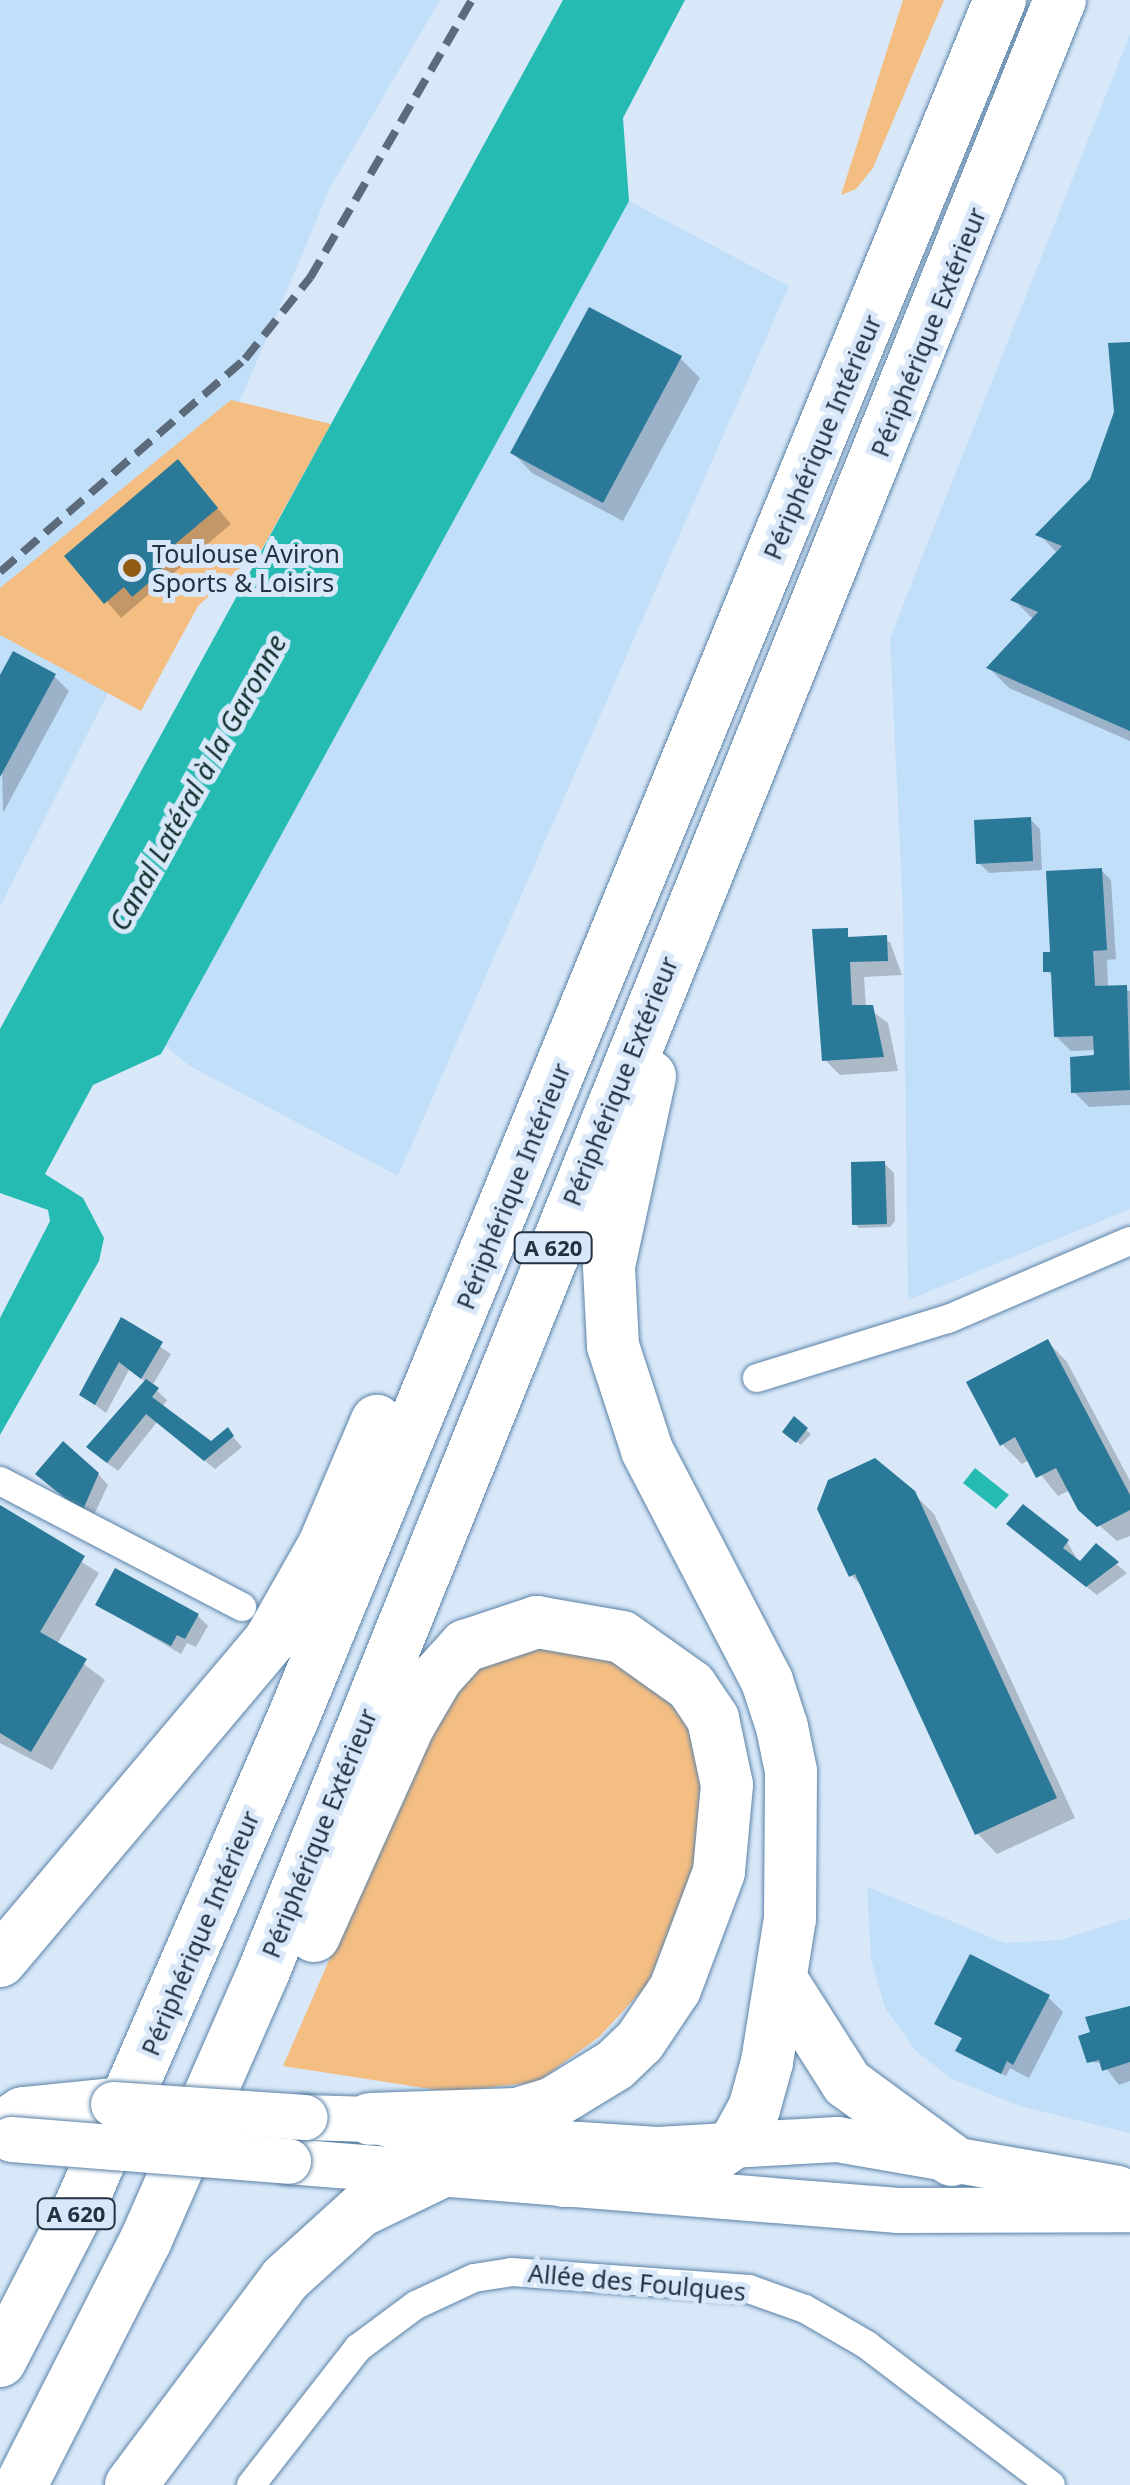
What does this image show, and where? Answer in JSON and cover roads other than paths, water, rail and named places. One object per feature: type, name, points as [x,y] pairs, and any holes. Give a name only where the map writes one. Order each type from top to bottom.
[{"type":"highway","name":"Périphérique Intérieur","points":[[0,2360],[136,2082],[440,1361],[1000,0]]},
{"type":"highway","name":"Périphérique Extérieur","points":[[20,2485],[145,2242],[264,1971],[1060,0]]},
{"type":"highway","points":[[564,2181],[691,2172],[736,2141],[754,2109],[782,1981],[792,1849],[782,1726],[767,1680],[647,1450],[613,1346],[615,1230],[682,929]]},
{"type":"highway","points":[[0,1961],[270,1640],[324,1545],[390,1390],[440,1361]]},
{"type":"highway","points":[[264,1971],[305,1958],[409,1725],[436,1677],[464,1646],[537,1622],[575,1625],[622,1637],[691,1686],[713,1719],[725,1756],[728,1826],[694,1942],[675,1989],[640,2041],[580,2090],[517,2114],[370,2120]]},
{"type":"highway","points":[[782,1981],[847,2083],[952,2160]]},
{"type":"highway","points":[[11,2118],[113,2104]]},
{"type":"highway","points":[[132,2485],[284,2279],[360,2211],[439,2173]]},
{"type":"main road","points":[[113,2104],[370,2120],[425,2134],[657,2149],[736,2141],[836,2139],[1130,2188]]},
{"type":"main road","points":[[11,2118],[288,2160],[564,2181],[696,2198],[898,2210],[1130,2210]]},
{"type":"street","points":[[757,1378],[948,1318],[1130,1240]]},
{"type":"street","points":[[0,1481],[242,1607]]},
{"type":"street","name":"Allée des Foulques","points":[[251,2485],[358,2348],[416,2305],[474,2278],[512,2272],[748,2289],[805,2309],[866,2345],[1051,2485]]},
{"type":"water","name":"Canal Latéral à la Garonne","points":[[563,0],[685,0],[623,118],[629,201],[161,1054],[93,1085],[45,1174],[83,1198],[104,1238],[99,1261],[0,1435],[0,1318],[50,1221],[48,1210],[0,1193],[0,1029]]},
{"type":"water","points":[[975,1468],[1009,1495],[996,1509],[963,1483]]},
{"type":"railway","points":[[0,572],[245,359],[310,278],[472,0]]},
{"type":"place","name":"Toulouse Aviron Sports & Loisirs","points":[[132,568]]}]
